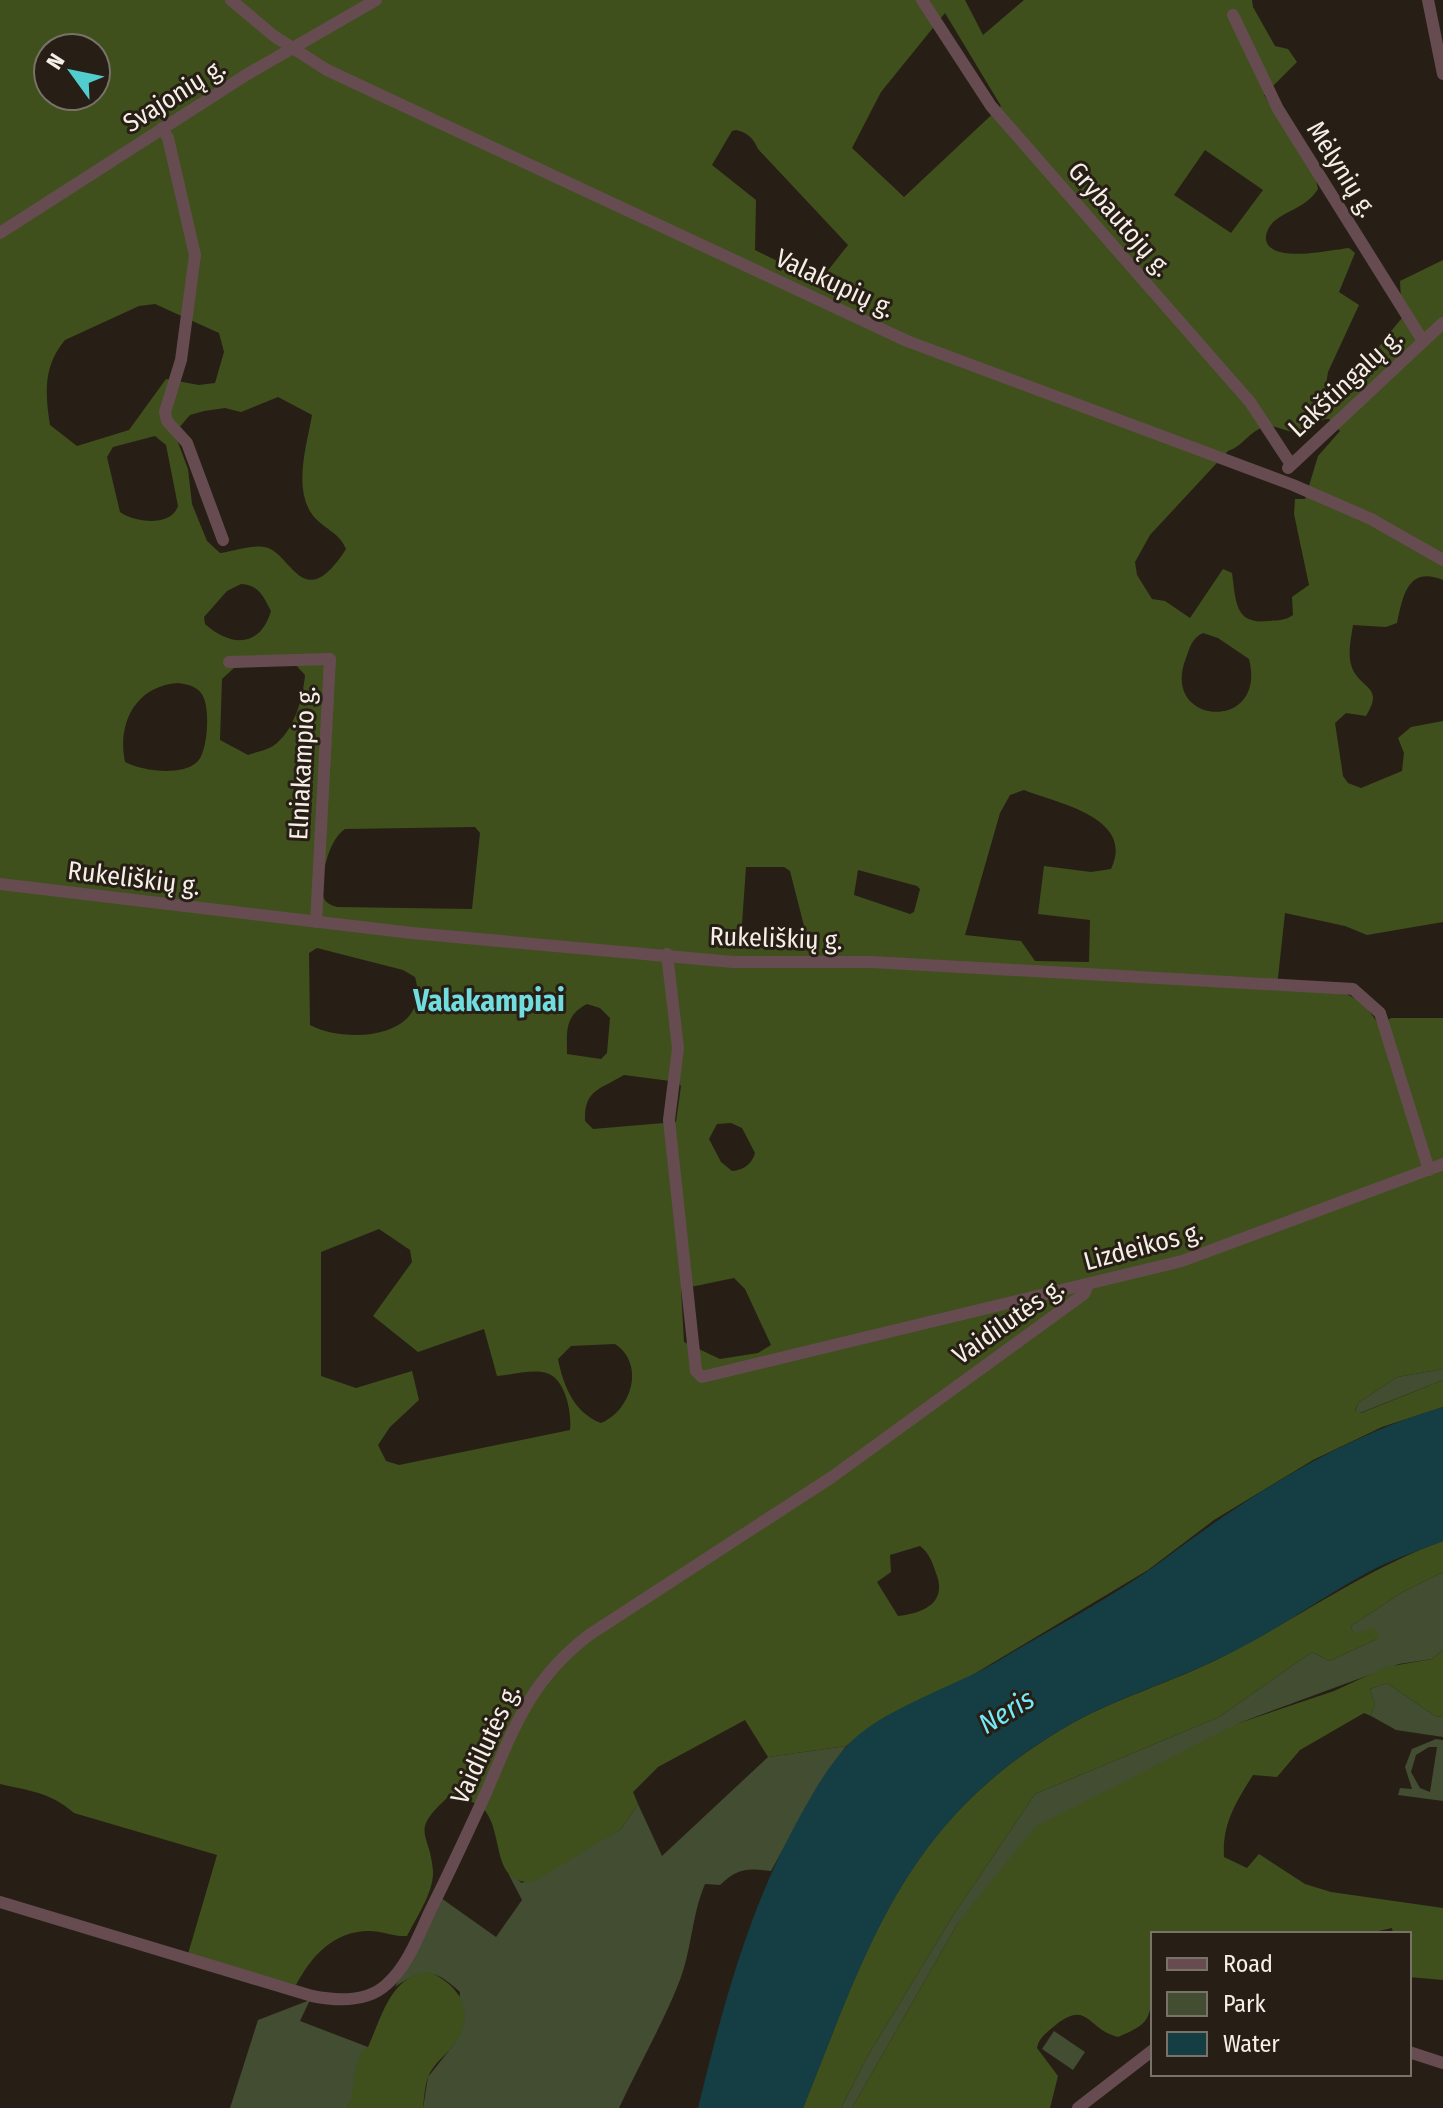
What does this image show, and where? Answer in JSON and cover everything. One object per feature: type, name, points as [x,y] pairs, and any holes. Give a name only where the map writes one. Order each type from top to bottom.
[{"type":"street","name":"Valakupių g.","points":[[231,0],[292,49],[327,70],[907,341],[1283,481],[1371,519],[1443,560]]},
{"type":"street","name":"Svajonių g.","points":[[0,233],[162,128],[376,0]]},
{"type":"street","name":"Grybautojų g.","points":[[922,0],[991,106],[1250,402],[1290,463]]},
{"type":"street","points":[[1428,0],[1443,74]]},
{"type":"street","name":"Mėlynių g.","points":[[1233,15],[1278,109],[1423,341]]},
{"type":"street","points":[[162,128],[186,207],[195,255],[181,360],[165,412],[167,421],[187,443],[223,540]]},
{"type":"street","name":"Lakštingalų g.","points":[[1283,481],[1290,463],[1443,323]]},
{"type":"street","name":"Elniakampio g.","points":[[229,662],[330,659],[316,922]]},
{"type":"street","name":"Rukeliškių g.","points":[[0,884],[316,922],[733,962],[872,962],[1353,989],[1380,1013],[1429,1170]]},
{"type":"street","name":"Lizdeikos g.","points":[[667,954],[678,1048],[669,1120],[696,1371],[707,1377],[1182,1261],[1443,1164]]},
{"type":"street","name":"Vaidilutės g.","points":[[0,1902],[312,1996],[350,2000],[379,1990],[388,1984],[409,1953],[524,1705],[555,1663],[589,1635],[832,1477],[1084,1294],[1088,1285]]},
{"type":"street","points":[[1078,2108],[1151,2052]]},
{"type":"street","points":[[1411,2053],[1443,2063]]},
{"type":"green space","points":[[0,0],[965,0],[983,35],[1024,0],[1252,0],[1275,46],[1288,49],[1297,62],[1264,95],[1316,180],[1318,189],[1304,203],[1275,221],[1267,231],[1266,240],[1278,252],[1289,254],[1349,248],[1355,253],[1339,292],[1359,305],[1328,372],[1325,392],[1332,400],[1360,371],[1402,318],[1400,281],[1443,260],[1443,580],[1422,577],[1415,580],[1405,593],[1397,623],[1386,627],[1353,625],[1350,661],[1358,678],[1373,695],[1373,700],[1366,716],[1346,713],[1335,723],[1343,776],[1348,783],[1361,788],[1402,771],[1404,753],[1398,738],[1411,727],[1443,721],[1443,922],[1367,935],[1345,926],[1285,913],[1277,987],[1323,989],[1348,995],[1370,1012],[1379,1026],[1391,1018],[1443,1018],[1443,1369],[1397,1377],[1358,1403],[1355,1411],[1361,1413],[1443,1380],[1443,1407],[1382,1427],[1313,1460],[1214,1520],[1148,1570],[969,1677],[885,1717],[846,1746],[768,1757],[745,1720],[658,1767],[633,1792],[638,1804],[621,1829],[533,1882],[519,1880],[509,1874],[503,1864],[493,1826],[479,1805],[447,1798],[425,1826],[433,1879],[424,1905],[407,1936],[369,1931],[345,1936],[316,1956],[296,1985],[188,1954],[217,1855],[74,1813],[48,1796],[0,1784]],"holes":[[[945,13],[1001,106],[904,197],[852,148],[881,92]],[[732,131],[744,132],[752,139],[848,245],[822,278],[816,280],[755,250],[756,200],[712,165]],[[1205,150],[1263,190],[1231,233],[1174,195]],[[155,304],[219,333],[224,352],[215,383],[199,385],[166,379],[129,430],[77,446],[50,425],[47,380],[65,340],[139,306]],[[278,397],[312,415],[304,454],[304,496],[316,519],[337,536],[346,549],[331,569],[318,578],[308,579],[299,575],[273,551],[264,547],[220,553],[207,541],[192,504],[188,469],[176,437],[178,429],[190,415],[225,408],[241,412]],[[1329,419],[1340,431],[1318,456],[1305,499],[1295,499],[1294,514],[1309,585],[1292,597],[1293,615],[1278,620],[1249,619],[1239,609],[1232,573],[1223,569],[1190,618],[1165,601],[1152,599],[1137,575],[1135,562],[1150,535],[1228,451],[1265,427],[1297,432]],[[155,436],[166,445],[178,506],[168,517],[152,521],[135,519],[120,512],[107,457],[113,447]],[[241,584],[256,589],[271,611],[260,632],[244,640],[225,637],[205,624],[204,617],[227,591]],[[1203,633],[1218,638],[1249,659],[1251,683],[1243,700],[1230,709],[1214,712],[1199,708],[1187,697],[1182,681],[1186,658],[1196,637]],[[293,662],[305,675],[300,704],[292,723],[273,746],[248,755],[220,740],[222,679],[234,668]],[[178,683],[191,686],[204,699],[207,727],[204,747],[198,761],[191,766],[162,771],[125,762],[123,748],[127,721],[132,709],[150,691]],[[1024,790],[1072,807],[1103,825],[1112,837],[1116,851],[1111,869],[1091,872],[1044,866],[1038,914],[1090,920],[1089,962],[1035,961],[1021,941],[965,935],[1000,813],[1010,795]],[[475,827],[480,833],[472,909],[332,905],[325,900],[322,887],[324,869],[334,841],[345,829]],[[746,867],[784,867],[790,871],[804,926],[802,933],[779,944],[755,946],[741,938]],[[858,870],[917,886],[920,889],[914,912],[910,914],[854,895]],[[317,948],[403,970],[415,977],[417,997],[411,1013],[399,1024],[364,1035],[326,1031],[310,1025],[309,953]],[[587,1004],[600,1008],[610,1018],[607,1053],[601,1059],[567,1054],[567,1032],[574,1014]],[[624,1075],[678,1082],[681,1086],[676,1122],[593,1129],[585,1121],[585,1111],[590,1097]],[[731,1123],[742,1128],[755,1153],[754,1157],[744,1168],[732,1171],[721,1162],[709,1139],[717,1124]],[[379,1229],[410,1250],[412,1262],[373,1316],[418,1352],[484,1329],[497,1376],[542,1372],[556,1379],[568,1404],[570,1430],[399,1465],[386,1461],[378,1445],[390,1427],[419,1400],[412,1371],[356,1388],[321,1376],[321,1252]],[[734,1278],[745,1289],[771,1345],[758,1353],[720,1359],[684,1342],[681,1289]],[[615,1344],[630,1363],[632,1375],[627,1398],[611,1417],[601,1423],[592,1418],[571,1397],[558,1359],[571,1346]],[[920,1546],[932,1562],[939,1592],[931,1605],[898,1616],[877,1582],[891,1572],[890,1555]]]},
{"type":"green space","points":[[1443,1369],[1443,1380],[1360,1413],[1355,1412],[1358,1403],[1397,1377]]},
{"type":"green space","points":[[1443,1541],[1443,1572],[1401,1593],[1351,1626],[1353,1633],[1375,1628],[1379,1635],[1377,1639],[1329,1661],[1312,1652],[1219,1717],[1035,1794],[952,1917],[867,2057],[841,2108],[803,2108],[849,1994],[898,1893],[928,1847],[964,1805],[1009,1765],[1083,1717],[1224,1656],[1358,1580]]},
{"type":"green space","points":[[1443,1572],[1443,1650],[1432,1659],[1399,1664],[1239,1723],[958,1923],[852,2108],[841,2108],[867,2057],[952,1917],[1035,1794],[1219,1717],[1312,1652],[1329,1661],[1377,1639],[1353,1634],[1351,1626],[1401,1593]]},
{"type":"green space","points":[[1443,1650],[1443,1717],[1435,1716],[1387,1683],[1370,1689],[1375,1704],[1371,1716],[1364,1713],[1300,1750],[1277,1777],[1253,1775],[1231,1814],[1225,1834],[1224,1857],[1247,1868],[1259,1854],[1305,1884],[1331,1892],[1443,1908],[1443,1980],[1411,1977],[1411,1932],[1393,1932],[1392,1928],[1374,1932],[1151,1932],[1151,2004],[1142,2024],[1118,2037],[1080,2015],[1073,2015],[1052,2028],[1039,2042],[1037,2048],[1058,2076],[1050,2108],[852,2108],[958,1923],[1035,1827],[1239,1723],[1334,1691],[1386,1667],[1432,1659]]},
{"type":"green space","points":[[1387,1683],[1435,1716],[1443,1717],[1443,1737],[1396,1730],[1371,1716],[1375,1704],[1370,1689]]},
{"type":"green space","points":[[1436,1739],[1443,1740],[1443,1801],[1398,1795],[1400,1788],[1412,1789],[1405,1767],[1412,1749]],"holes":[[[1429,1747],[1437,1747],[1430,1792],[1420,1788],[1411,1772],[1416,1755]]]},
{"type":"green space","points":[[846,1746],[819,1784],[771,1871],[743,1870],[720,1885],[705,1884],[678,1985],[619,2108],[423,2108],[428,2077],[455,2043],[460,1992],[443,1978],[428,1973],[413,1976],[395,1987],[441,1898],[496,1937],[522,1900],[508,1873],[522,1883],[621,1829],[638,1804],[662,1856],[768,1757]]},
{"type":"green space","points":[[429,1972],[456,1991],[465,2020],[456,2042],[428,2077],[423,2108],[347,2108],[358,2059],[368,2047],[383,2010],[405,1981]]},
{"type":"green space","points":[[310,2000],[300,2021],[368,2047],[357,2087],[347,2108],[230,2108],[258,2020]]},
{"type":"green space","points":[[1054,2031],[1085,2052],[1073,2070],[1042,2049]]},
{"type":"water","name":"Neris","points":[[1443,1407],[1443,1541],[1374,1569],[1224,1656],[1083,1717],[1010,1765],[965,1804],[928,1847],[898,1893],[849,1994],[803,2108],[698,2108],[727,1996],[765,1888],[810,1799],[846,1747],[897,1710],[980,1671],[1103,1600],[1296,1471],[1367,1435]]},
{"type":"district","name":"Valakampiai","points":[[489,1001]]}]
